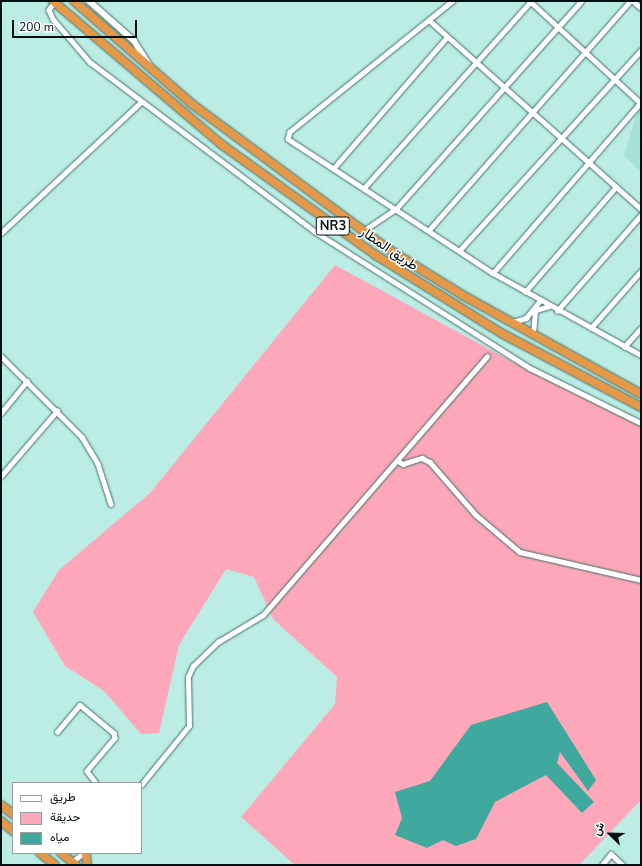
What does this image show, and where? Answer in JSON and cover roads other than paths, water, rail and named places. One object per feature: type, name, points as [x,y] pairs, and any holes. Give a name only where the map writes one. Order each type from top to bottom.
[{"type":"highway","name":"طريق المطار","points":[[74,1],[152,70],[257,154],[363,231],[423,272],[533,335],[641,394]]},
{"type":"highway","name":"طريق المطار","points":[[54,2],[221,144],[377,256],[496,330],[641,407]]},
{"type":"highway","points":[[1,805],[12,813]]},
{"type":"highway","points":[[1,821],[12,830]]},
{"type":"highway","points":[[40,854],[50,865]]},
{"type":"highway","points":[[40,854],[55,865]]},
{"type":"highway","points":[[62,854],[74,864]]},
{"type":"highway","points":[[84,854],[87,865]]},
{"type":"main road","points":[[89,1],[134,41],[152,70]]},
{"type":"street","points":[[453,1],[289,133],[289,141],[429,230],[493,273],[557,311],[641,355]]},
{"type":"street","points":[[364,188],[530,1],[616,78],[640,103],[493,273]]},
{"type":"street","points":[[363,231],[396,209],[580,1]]},
{"type":"street","points":[[429,230],[632,1],[641,8]]},
{"type":"street","points":[[54,2],[49,12],[78,50],[141,102],[314,230],[530,368],[641,423]]},
{"type":"street","points":[[429,20],[641,209]]},
{"type":"street","points":[[333,168],[447,37]]},
{"type":"street","points":[[459,251],[641,50]]},
{"type":"street","points":[[1,233],[141,102]]},
{"type":"street","points":[[525,292],[616,187]]},
{"type":"street","points":[[557,311],[641,215]]},
{"type":"street","points":[[591,328],[641,271]]},
{"type":"street","points":[[533,335],[531,322],[535,310],[534,297]]},
{"type":"street","points":[[511,322],[526,318],[535,310],[541,301]]},
{"type":"street","points":[[535,310],[550,306]]},
{"type":"street","points":[[624,346],[641,328]]},
{"type":"street","points":[[1,356],[57,411],[88,446],[112,504]]},
{"type":"street","points":[[142,784],[188,726],[188,677],[193,666],[218,642],[263,615],[398,461],[487,356]]},
{"type":"street","points":[[1,412],[27,381]]},
{"type":"street","points":[[1,476],[57,411]]},
{"type":"street","points":[[398,461],[403,464],[422,458],[430,462],[476,515],[520,552],[641,580]]},
{"type":"street","points":[[57,732],[80,705],[114,733],[115,738],[87,771],[95,782]]},
{"type":"street","points":[[74,864],[83,854]]},
{"type":"street","points":[[602,865],[611,854],[623,865]]},
{"type":"water","points":[[547,702],[596,780],[588,791],[560,752],[557,763],[594,802],[582,813],[546,775],[495,802],[476,839],[456,846],[443,840],[427,848],[395,835],[402,818],[395,792],[430,781],[471,725]]}]
